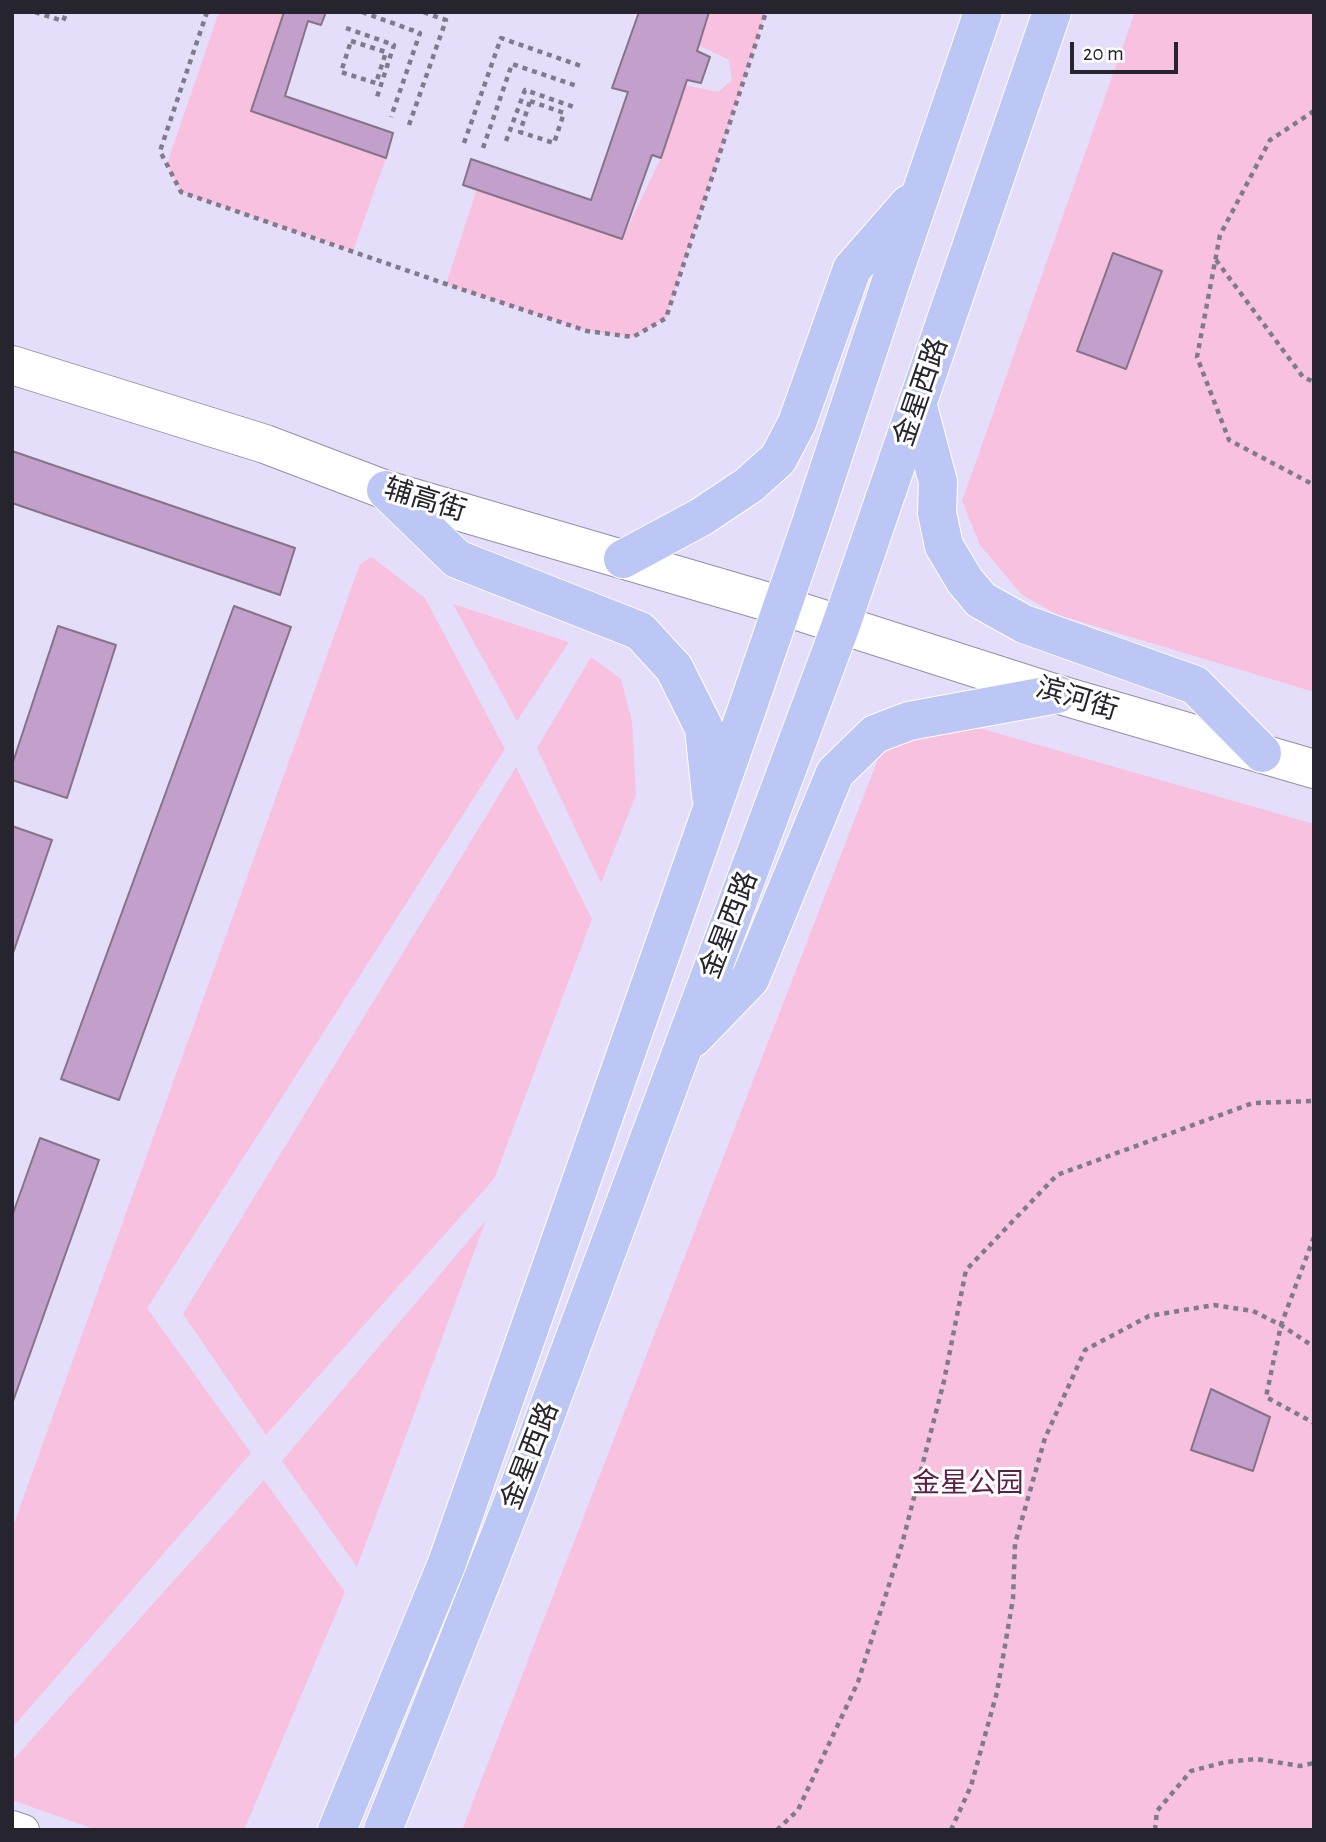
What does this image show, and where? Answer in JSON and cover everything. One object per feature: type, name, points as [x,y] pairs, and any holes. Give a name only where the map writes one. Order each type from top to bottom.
[{"type":"main road","name":"金星西路","points":[[337,1830],[447,1563],[782,606],[984,12]]},
{"type":"main road","name":"金星西路","points":[[383,1830],[517,1492],[841,625],[1052,12]]},
{"type":"main road","points":[[623,559],[701,517],[749,485],[778,459],[797,424],[852,269],[922,189]]},
{"type":"main road","points":[[917,403],[938,482],[937,513],[944,546],[965,582],[981,600],[1024,624],[1195,685],[1262,753]]},
{"type":"main road","points":[[386,490],[457,559],[640,632],[674,668],[704,728],[712,808]]},
{"type":"main road","points":[[682,1049],[750,979],[835,773],[875,734],[909,721],[1057,694]]},
{"type":"street","name":"辅高街","points":[[12,365],[265,444],[386,490],[841,625]]},
{"type":"street","name":"滨河街","points":[[841,625],[1057,694],[1314,769]]},
{"type":"street","points":[[12,1826],[24,1830]]},
{"type":"path","points":[[35,12],[63,21],[67,12]]},
{"type":"path","points":[[207,12],[160,151],[181,192],[587,331],[633,337],[666,318],[766,12]]},
{"type":"path","points":[[362,12],[420,33],[391,117]]},
{"type":"path","points":[[409,125],[446,20],[423,12]]},
{"type":"path","points":[[346,28],[394,45],[377,97]]},
{"type":"path","points":[[464,143],[500,38],[581,66]]},
{"type":"path","points":[[351,41],[386,52],[376,83],[341,72],[351,41]]},
{"type":"path","points":[[482,148],[512,64],[578,86]]},
{"type":"path","points":[[506,141],[525,90],[574,107]]},
{"type":"path","points":[[530,102],[564,113],[554,143],[520,132],[530,102]]},
{"type":"path","points":[[1314,111],[1270,140],[1220,235],[1197,358],[1229,440],[1314,485]]},
{"type":"path","points":[[1215,259],[1303,377],[1314,382]]},
{"type":"path","points":[[777,1830],[798,1811],[858,1682],[902,1544],[944,1381],[966,1270],[1057,1175],[1253,1103],[1314,1101]]},
{"type":"path","points":[[1314,1237],[1281,1325],[1266,1397],[1314,1423]]},
{"type":"path","points":[[951,1830],[971,1786],[997,1692],[1013,1599],[1015,1544],[1045,1438],[1085,1350],[1149,1316],[1214,1305],[1253,1311],[1281,1325],[1314,1347]]},
{"type":"path","points":[[1156,1830],[1157,1811],[1191,1771],[1226,1762],[1257,1759],[1300,1766],[1314,1763]]},
{"type":"green space","points":[[219,12],[284,12],[252,111],[386,158],[353,251],[181,192],[167,164]]},
{"type":"green space","points":[[709,12],[766,12],[666,318],[633,337],[587,331],[446,284],[477,189],[622,239],[661,158],[685,85],[718,92],[732,80],[729,60],[698,45]]},
{"type":"green space","points":[[1135,12],[1314,12],[1314,692],[1058,615],[1022,595],[980,545],[962,501]]},
{"type":"green space","points":[[372,557],[425,598],[505,749],[147,1308],[251,1453],[12,1728],[12,1529],[360,564]]},
{"type":"green space","points":[[453,604],[569,642],[517,721]]},
{"type":"green space","points":[[591,657],[621,679],[632,721],[636,795],[601,883],[537,748]]},
{"type":"green space","name":"金星公园","points":[[899,705],[1314,824],[1314,1830],[462,1830]]},
{"type":"green space","points":[[516,767],[592,919],[494,1179],[266,1435],[183,1314]]},
{"type":"green space","points":[[486,1220],[357,1567],[282,1461]]},
{"type":"green space","points":[[264,1480],[345,1592],[244,1830],[97,1830],[12,1800],[12,1761]]},
{"type":"building","points":[[284,12],[326,12],[321,25],[308,21],[285,96],[393,133],[386,158],[251,111]]},
{"type":"building","points":[[639,12],[709,12],[697,51],[710,57],[701,83],[687,80],[661,158],[652,155],[622,239],[463,185],[471,159],[591,200],[628,92],[612,88]]},
{"type":"building","points":[[1113,253],[1162,271],[1126,369],[1077,351]]},
{"type":"building","points":[[12,451],[295,548],[280,595],[12,503]]},
{"type":"building","points":[[234,606],[291,627],[119,1100],[61,1079]]},
{"type":"building","points":[[58,626],[116,645],[67,798],[12,780],[12,765]]},
{"type":"building","points":[[12,826],[52,840],[12,956]]},
{"type":"building","points":[[40,1138],[99,1160],[12,1404],[12,1216]]},
{"type":"building","points":[[1211,1389],[1270,1417],[1253,1471],[1191,1450]]}]
